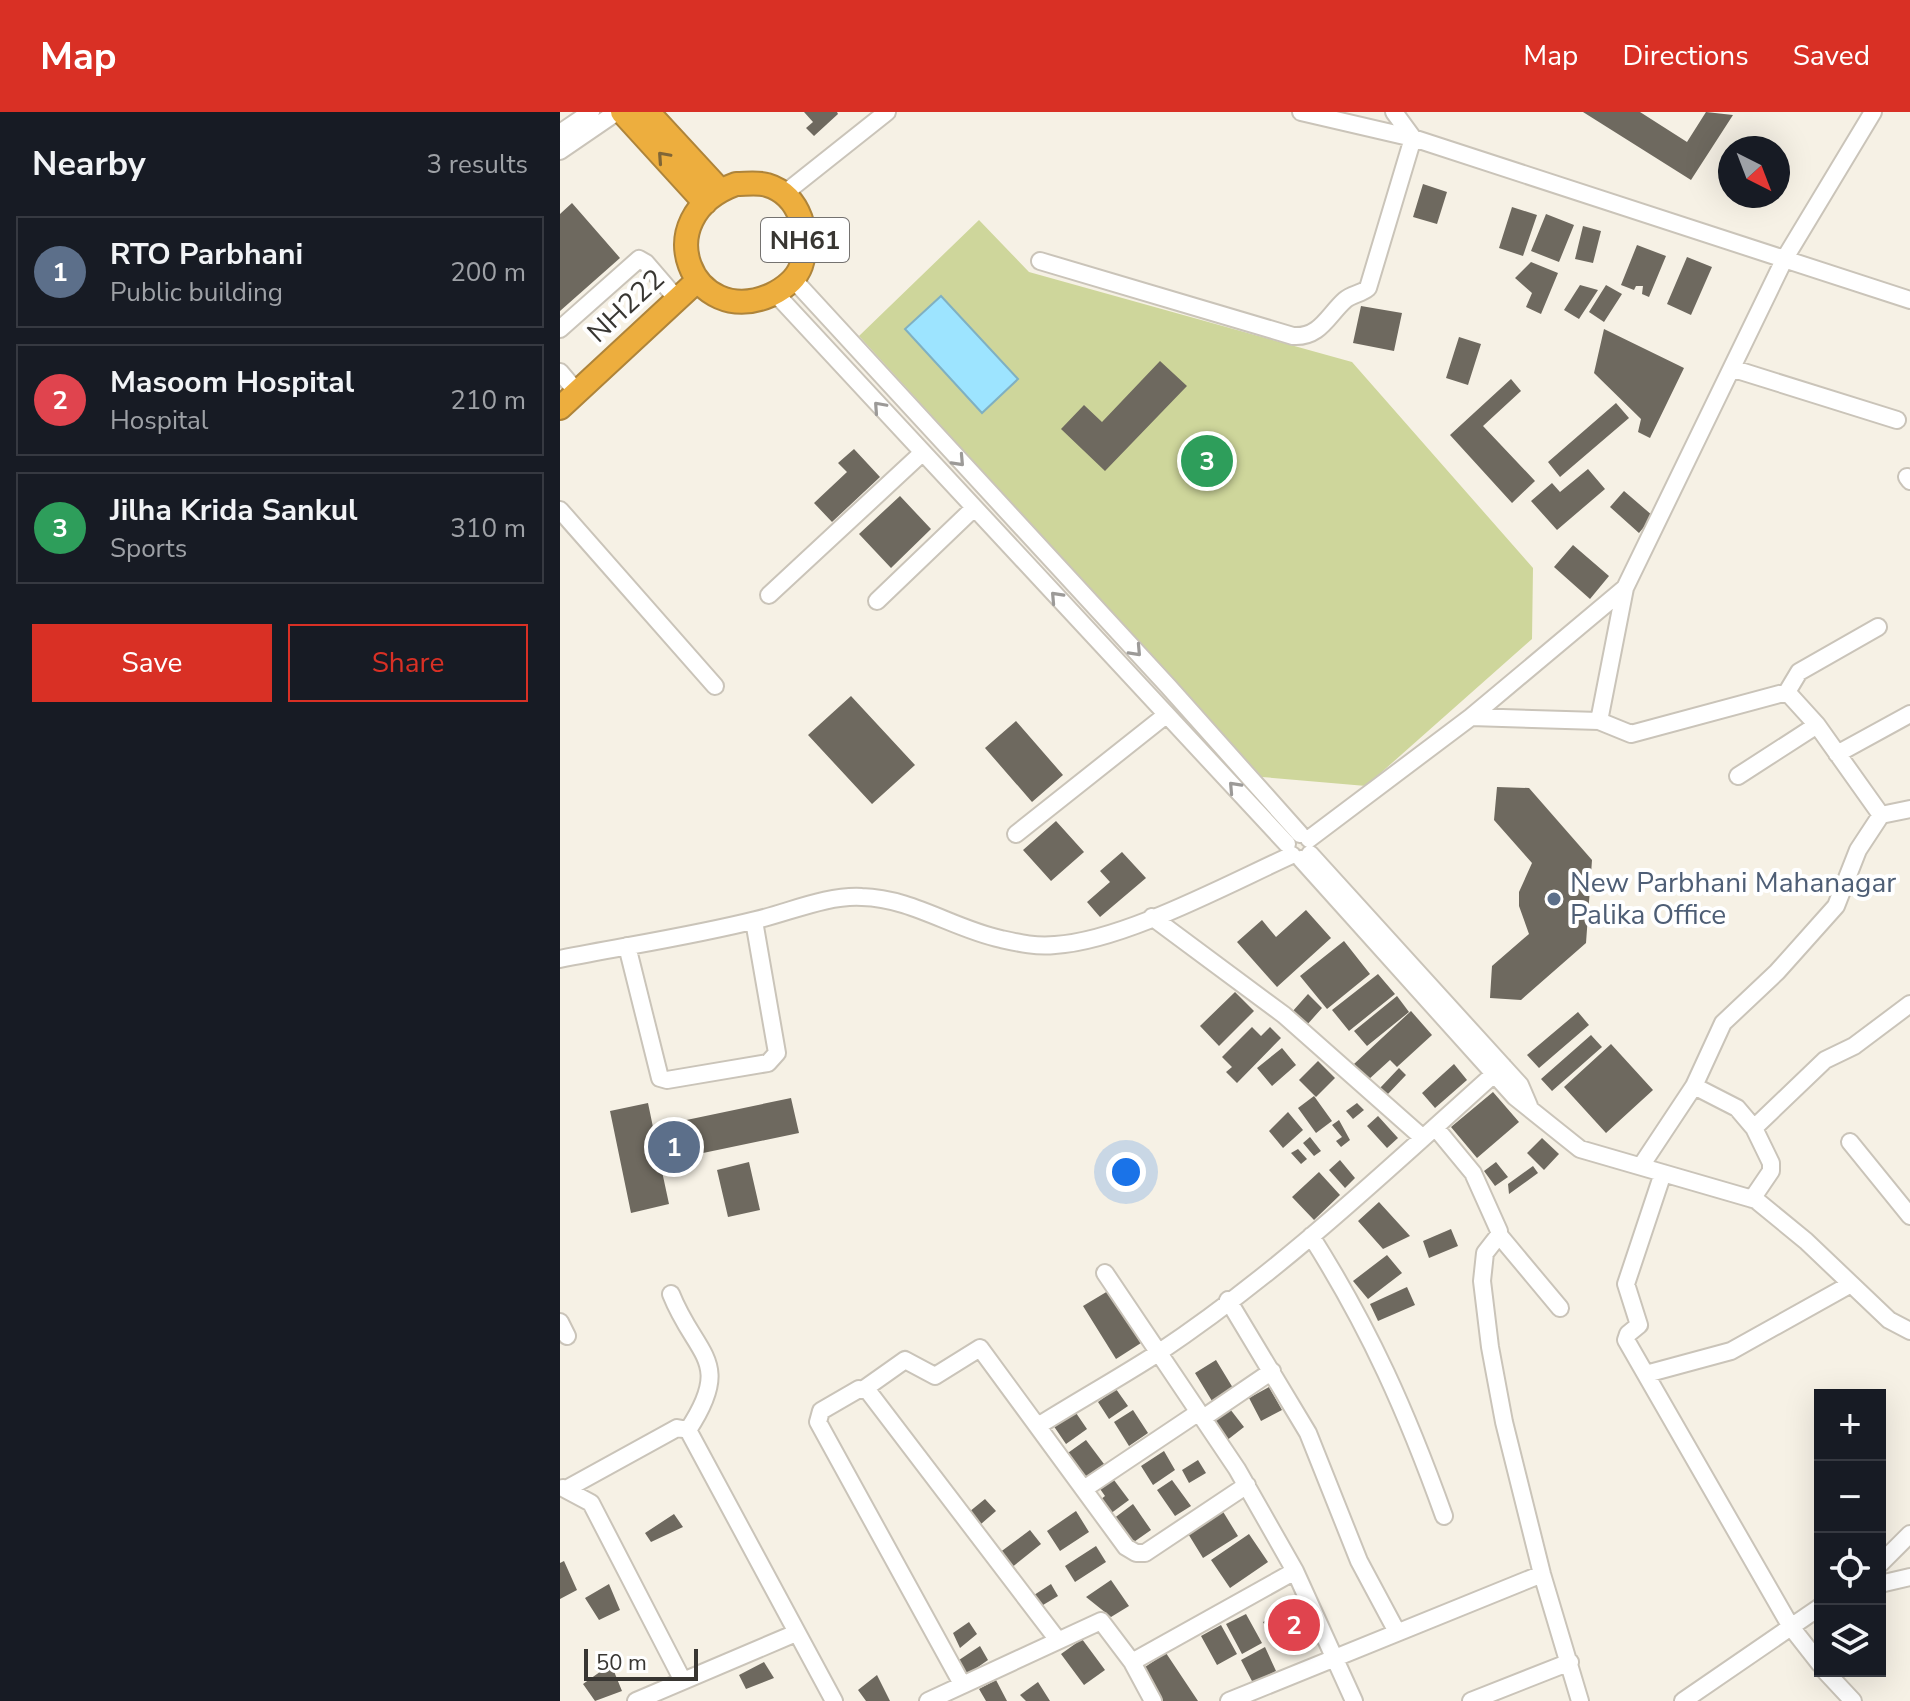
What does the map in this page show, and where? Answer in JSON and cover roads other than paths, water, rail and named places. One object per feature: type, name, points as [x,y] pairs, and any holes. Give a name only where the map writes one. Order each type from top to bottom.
[{"type":"highway","points":[[620,112],[712,196]]},
{"type":"highway","points":[[648,112],[712,196]]},
{"type":"highway","name":"NH61","points":[[698,280],[713,295],[731,301],[760,299],[784,286],[800,270],[806,247],[805,228],[785,193],[765,184],[736,184],[712,196]]},
{"type":"highway","points":[[698,280],[684,245],[689,222],[712,196]]},
{"type":"highway","name":"NH222","points":[[560,408],[698,280]]},
{"type":"street","points":[[560,133],[591,112]]},
{"type":"street","points":[[560,151],[620,112]]},
{"type":"street","points":[[785,193],[887,112]]},
{"type":"street","points":[[1301,112],[1413,138],[1910,300]]},
{"type":"street","points":[[1394,112],[1413,138]]},
{"type":"street","points":[[1599,721],[1625,588],[1734,369],[1785,258],[1873,112]]},
{"type":"street","points":[[1040,261],[1293,336],[1308,335],[1327,322],[1345,300],[1368,288],[1413,138]]},
{"type":"street","points":[[560,329],[639,259],[677,299]]},
{"type":"street","points":[[784,286],[921,454],[1166,715],[1300,847]]},
{"type":"street","points":[[784,286],[978,482],[1168,686],[1300,847],[1498,1070],[1520,1085],[1529,1106],[1580,1149],[1752,1199],[1806,1241],[1889,1320],[1910,1331]]},
{"type":"street","points":[[1734,369],[1897,420]]},
{"type":"street","points":[[560,372],[577,392]]},
{"type":"street","points":[[769,595],[921,454]]},
{"type":"street","points":[[877,601],[967,503],[978,482]]},
{"type":"street","points":[[560,510],[715,686]]},
{"type":"street","points":[[560,959],[754,921],[836,899],[862,897],[932,914],[973,933],[1029,945],[1084,941],[1152,917],[1300,847],[1471,717],[1625,588]]},
{"type":"street","points":[[1471,717],[1599,721],[1631,734],[1787,692],[1804,668],[1878,627]]},
{"type":"street","points":[[1787,692],[1817,725],[1881,815]]},
{"type":"street","points":[[1837,754],[1910,714]]},
{"type":"street","points":[[1016,834],[1166,715]]},
{"type":"street","points":[[1738,776],[1817,725]]},
{"type":"street","points":[[1641,1166],[1694,1086],[1723,1023],[1777,972],[1836,906],[1858,850],[1881,815],[1910,809]]},
{"type":"street","points":[[1152,917],[1284,1015],[1429,1132],[1473,1173],[1499,1235],[1560,1308]]},
{"type":"street","points":[[627,946],[660,1078],[667,1080],[768,1063],[777,1053],[754,921]]},
{"type":"street","points":[[1754,1128],[1825,1060],[1854,1046],[1910,1004]]},
{"type":"street","points":[[1038,1426],[1159,1352],[1311,1236],[1498,1070]]},
{"type":"street","points":[[1694,1086],[1731,1103],[1754,1128],[1773,1167],[1752,1199]]},
{"type":"street","points":[[1850,1142],[1910,1216]]},
{"type":"street","points":[[1663,1173],[1626,1284],[1639,1325],[1628,1334],[1626,1340],[1791,1627],[1814,1656]]},
{"type":"street","points":[[1499,1235],[1484,1257],[1482,1281],[1490,1347],[1504,1422],[1542,1574],[1580,1701]]},
{"type":"street","points":[[1311,1236],[1381,1356],[1410,1421],[1444,1516]]},
{"type":"street","points":[[1105,1273],[1247,1485],[1295,1571],[1354,1701]]},
{"type":"street","points":[[1646,1374],[1731,1351],[1851,1284]]},
{"type":"street","points":[[671,1294],[702,1350],[711,1380],[707,1401],[688,1430]]},
{"type":"street","points":[[1228,1300],[1308,1433],[1359,1561],[1397,1632]]},
{"type":"street","points":[[961,1691],[818,1422],[821,1411],[864,1389],[905,1360],[935,1376],[980,1348],[1126,1547],[1136,1553],[1145,1553],[1247,1485]]},
{"type":"street","points":[[1084,1489],[1272,1371]]},
{"type":"street","points":[[864,1389],[1057,1639]]},
{"type":"street","points":[[563,1489],[677,1428],[688,1430]]},
{"type":"street","points":[[688,1430],[834,1701]]},
{"type":"street","points":[[563,1489],[591,1503],[683,1681]]},
{"type":"street","points":[[1886,1558],[1910,1534]]},
{"type":"street","points":[[1132,1662],[1295,1571]]},
{"type":"street","points":[[1229,1701],[1542,1574]]},
{"type":"street","points":[[1886,1583],[1910,1577]]},
{"type":"street","points":[[1683,1701],[1814,1611]]},
{"type":"street","points":[[928,1701],[961,1691],[1057,1639],[1101,1621],[1132,1662],[1147,1699]]},
{"type":"street","points":[[636,1701],[796,1633]]},
{"type":"street","points":[[1471,1701],[1570,1662]]},
{"type":"street","points":[[1831,1677],[1853,1701]]},
{"type":"water","points":[[941,296],[1018,379],[982,413],[905,329]]},
{"type":"place","name":"Jilha Krida Sankul","points":[[1207,461]]},
{"type":"place","name":"New Parbhani Mahanagar Palika Office","points":[[1554,899]]},
{"type":"place","name":"RTO Parbhani","points":[[674,1147]]},
{"type":"place","name":"Masoom Hospital","points":[[1294,1625]]}]
